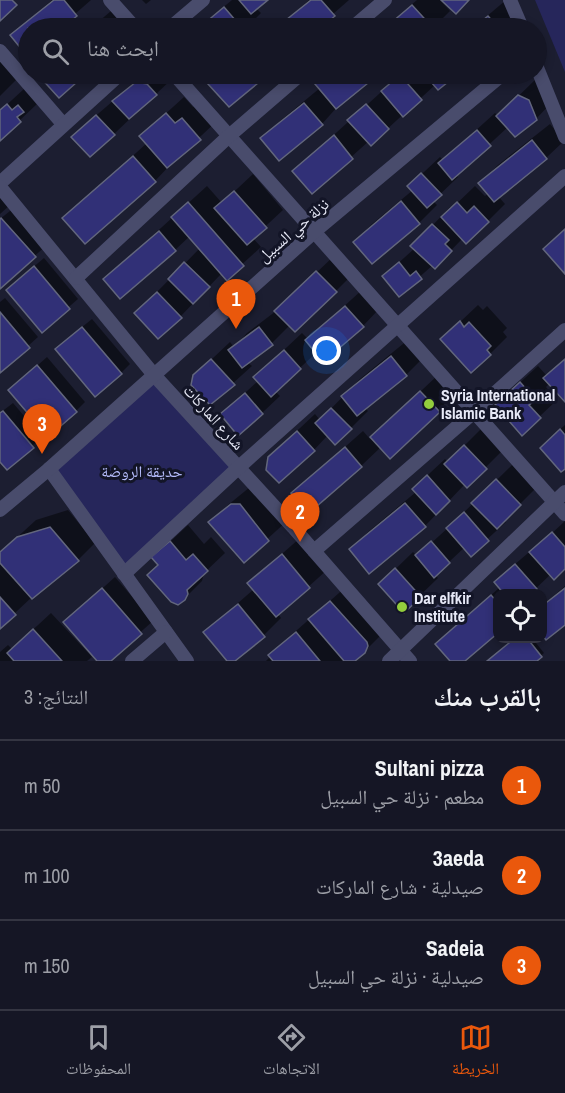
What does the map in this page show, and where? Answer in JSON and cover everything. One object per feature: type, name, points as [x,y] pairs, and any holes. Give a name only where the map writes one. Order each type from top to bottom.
[{"type":"street","points":[[110,0],[126,18]]},
{"type":"street","points":[[182,18],[203,0]]},
{"type":"street","points":[[364,18],[385,0]]},
{"type":"street","points":[[510,0],[518,18]]},
{"type":"street","points":[[0,51],[18,72]]},
{"type":"street","points":[[28,84],[63,124]]},
{"type":"street","points":[[0,183],[109,84]]},
{"type":"street","points":[[183,84],[565,514]]},
{"type":"street","points":[[76,278],[290,84]]},
{"type":"street","name":"نزلة حي السبيل","points":[[0,510],[49,470],[314,232],[491,84]]},
{"type":"street","points":[[544,84],[565,137]]},
{"type":"street","points":[[124,574],[238,468],[565,176]]},
{"type":"street","name":"شارع الماركات","points":[[0,187],[154,375],[314,551],[410,661]]},
{"type":"street","points":[[314,551],[565,330]]},
{"type":"street","points":[[49,470],[187,661]]},
{"type":"street","points":[[389,661],[565,492]]},
{"type":"street","points":[[132,661],[166,632]]},
{"type":"green space","points":[[535,0],[565,0],[565,72],[547,29],[547,18],[542,18]]},
{"type":"green space","name":"حديقة الروضة","points":[[154,375],[238,468],[124,574],[49,469]]},
{"type":"building","points":[[0,0],[12,0],[17,5],[0,21]]},
{"type":"building","points":[[54,0],[64,0],[77,16],[74,18],[31,18]]},
{"type":"building","points":[[239,0],[268,0],[251,14]]},
{"type":"building","points":[[311,0],[321,0],[335,16],[332,18],[288,18]]},
{"type":"building","points":[[441,0],[469,0],[456,14]]},
{"type":"building","points":[[412,5],[424,18],[397,18]]},
{"type":"building","points":[[224,7],[233,18],[211,18]]},
{"type":"building","points":[[18,29],[18,45],[10,35]]},
{"type":"building","points":[[46,84],[75,84],[59,98]]},
{"type":"building","points":[[133,84],[147,84],[157,95],[129,119],[112,101]]},
{"type":"building","points":[[208,84],[257,84],[229,107]]},
{"type":"building","points":[[315,84],[367,84],[336,109]]},
{"type":"building","points":[[389,84],[408,84],[422,100],[403,117],[381,91]]},
{"type":"building","points":[[433,84],[446,84],[438,90]]},
{"type":"building","points":[[518,95],[529,100],[537,120],[515,137],[496,116]]},
{"type":"building","points":[[304,103],[323,125],[279,161],[260,138]]},
{"type":"building","points":[[7,104],[12,110],[18,105],[24,112],[17,117],[21,122],[0,141],[0,110]]},
{"type":"building","points":[[366,104],[389,129],[371,146],[347,120]]},
{"type":"building","points":[[166,113],[175,123],[182,118],[201,140],[167,168],[139,136]]},
{"type":"building","points":[[96,115],[115,135],[90,157],[71,137]]},
{"type":"building","points":[[477,130],[491,146],[452,180],[438,163]]},
{"type":"building","points":[[334,135],[353,159],[312,194],[292,171]]},
{"type":"building","points":[[532,140],[547,159],[494,202],[478,183]]},
{"type":"building","points":[[133,156],[156,182],[85,244],[62,218]]},
{"type":"building","points":[[421,173],[442,195],[427,208],[407,186]]},
{"type":"building","points":[[234,191],[267,228],[247,245],[214,208]]},
{"type":"building","points":[[401,201],[420,224],[372,264],[353,242]]},
{"type":"building","points":[[188,202],[244,266],[227,281],[171,217]]},
{"type":"building","points":[[457,202],[467,213],[474,206],[489,222],[466,244],[441,217]]},
{"type":"building","points":[[0,219],[36,257],[0,289]]},
{"type":"building","points":[[432,224],[449,240],[445,244],[452,251],[435,269],[410,246]]},
{"type":"building","points":[[565,229],[565,274],[543,249]]},
{"type":"building","points":[[159,231],[176,251],[120,299],[103,279]]},
{"type":"building","points":[[184,262],[210,287],[193,304],[168,279]]},
{"type":"building","points":[[399,262],[410,276],[416,271],[422,279],[399,297],[382,276]]},
{"type":"building","points":[[34,266],[70,309],[42,333],[6,290]]},
{"type":"building","points":[[316,271],[337,292],[295,332],[274,311]]},
{"type":"building","points":[[157,292],[182,318],[158,339],[134,313]]},
{"type":"building","points":[[345,306],[364,327],[323,362],[305,340]]},
{"type":"building","points":[[0,312],[30,348],[0,373]]},
{"type":"building","points":[[460,321],[464,327],[469,322],[491,346],[487,350],[491,355],[471,373],[440,339]]},
{"type":"building","points":[[82,327],[122,374],[95,397],[55,349]]},
{"type":"building","points":[[259,327],[273,345],[242,368],[228,350]]},
{"type":"building","points":[[284,350],[301,369],[271,397],[253,377]]},
{"type":"building","points":[[391,356],[407,376],[357,416],[341,396]]},
{"type":"building","points":[[211,359],[235,385],[210,405],[191,385],[193,375]]},
{"type":"building","points":[[565,359],[565,402],[543,378]]},
{"type":"building","points":[[37,365],[77,412],[48,437],[8,390]]},
{"type":"building","points":[[520,382],[536,400],[529,405],[541,418],[522,436],[495,405]]},
{"type":"building","points":[[420,391],[440,412],[390,459],[370,437]]},
{"type":"building","points":[[245,393],[263,414],[238,436],[220,414]]},
{"type":"building","points":[[331,408],[352,429],[335,445],[315,423]]},
{"type":"building","points":[[3,411],[34,448],[7,470],[0,462],[0,413]]},
{"type":"building","points":[[560,429],[565,435],[565,469],[561,472],[540,448]]},
{"type":"building","points":[[297,431],[315,451],[279,483],[266,470],[268,457]]},
{"type":"building","points":[[464,445],[487,469],[467,488],[444,464]]},
{"type":"building","points":[[345,447],[362,467],[309,513],[291,493]]},
{"type":"building","points":[[427,475],[450,501],[436,515],[412,489]]},
{"type":"building","points":[[496,479],[521,505],[497,529],[471,503]]},
{"type":"building","points":[[405,503],[426,527],[369,574],[349,549]]},
{"type":"building","points":[[231,504],[240,504],[269,541],[244,563],[208,522]]},
{"type":"building","points":[[464,512],[489,541],[471,557],[446,528]]},
{"type":"building","points":[[50,527],[79,561],[32,599],[0,563],[0,552],[17,537]]},
{"type":"building","points":[[552,532],[565,547],[565,569],[554,580],[529,552]]},
{"type":"building","points":[[170,541],[186,560],[193,554],[208,571],[187,590],[185,600],[178,605],[171,602],[147,575],[158,565],[151,557]]},
{"type":"building","points":[[431,541],[450,563],[434,578],[415,555]]},
{"type":"building","points":[[282,554],[310,588],[276,617],[247,583]]},
{"type":"building","points":[[515,564],[537,589],[500,589],[494,582]]},
{"type":"building","points":[[395,568],[421,597],[404,613],[378,584]]},
{"type":"building","points":[[102,588],[142,634],[111,661],[97,661],[63,622]]},
{"type":"building","points":[[565,588],[565,625],[547,639],[547,602]]},
{"type":"building","points":[[491,595],[493,597],[493,637],[465,661],[450,661],[435,644]]},
{"type":"building","points":[[0,597],[16,615],[0,629]]},
{"type":"building","points":[[330,601],[367,642],[365,653],[355,661],[344,661],[308,619]]},
{"type":"building","points":[[238,604],[265,637],[235,661],[227,661],[203,632]]},
{"type":"building","points":[[33,629],[62,661],[14,661],[7,653]]},
{"type":"building","points":[[296,632],[320,661],[273,661],[268,655]]},
{"type":"building","points":[[509,643],[531,643],[542,657],[537,661],[487,661]]},
{"type":"place","name":"Sultani pizza","points":[[236,329]]},
{"type":"place","name":"Syria International Islamic Bank","points":[[429,404]]},
{"type":"place","name":"Sadeia","points":[[42,454]]},
{"type":"place","name":"3aeda","points":[[300,542]]},
{"type":"place","name":"Dar elfkir Institute","points":[[402,607]]}]
